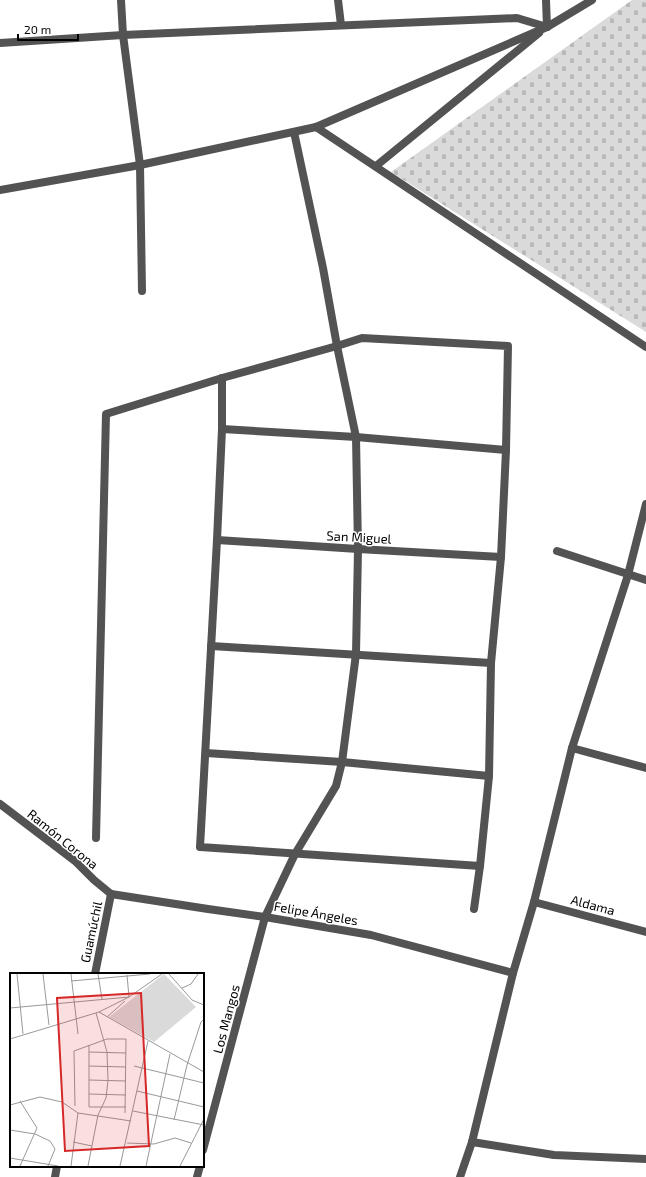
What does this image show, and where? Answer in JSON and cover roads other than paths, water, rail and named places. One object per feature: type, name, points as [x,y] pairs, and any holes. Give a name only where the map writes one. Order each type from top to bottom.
[{"type":"street","points":[[121,0],[123,35],[140,165],[142,291]]},
{"type":"street","points":[[338,0],[341,25]]},
{"type":"street","points":[[546,0],[547,27]]},
{"type":"street","points":[[0,190],[140,165],[316,127],[547,27],[592,0]]},
{"type":"street","points":[[0,43],[123,35],[517,18],[547,27]]},
{"type":"street","points":[[376,166],[547,27]]},
{"type":"street","points":[[316,127],[646,348]]},
{"type":"street","name":"Los Mangos","points":[[204,1144],[265,917],[295,854],[336,786],[342,762],[356,654],[358,549],[356,437],[337,346],[323,268],[294,132]]},
{"type":"street","points":[[96,838],[106,414],[222,378],[362,338],[508,346],[506,450],[501,556],[491,663],[489,776],[474,909]]},
{"type":"street","points":[[222,378],[222,429],[217,540],[200,847],[480,866]]},
{"type":"street","points":[[222,429],[356,437],[506,450]]},
{"type":"street","points":[[460,1177],[472,1142],[513,973],[534,902],[572,748],[628,575],[646,504]]},
{"type":"street","name":"San Miguel","points":[[217,540],[501,556]]},
{"type":"street","points":[[557,551],[646,580]]},
{"type":"street","points":[[212,646],[491,663]]},
{"type":"street","points":[[572,748],[646,768]]},
{"type":"street","points":[[206,753],[342,762],[489,776]]},
{"type":"street","name":"Ramón Corona","points":[[0,804],[75,861],[111,894]]},
{"type":"street","name":"Felipe Ángeles","points":[[111,894],[265,917],[371,935],[513,973]]},
{"type":"street","name":"Guamúchil","points":[[95,973],[111,894]]},
{"type":"street","name":"Aldama","points":[[534,902],[646,932]]},
{"type":"street","points":[[472,1142],[554,1155],[646,1160]]},
{"type":"street","points":[[55,1177],[57,1167]]},
{"type":"street","points":[[197,1177],[200,1167]]}]
